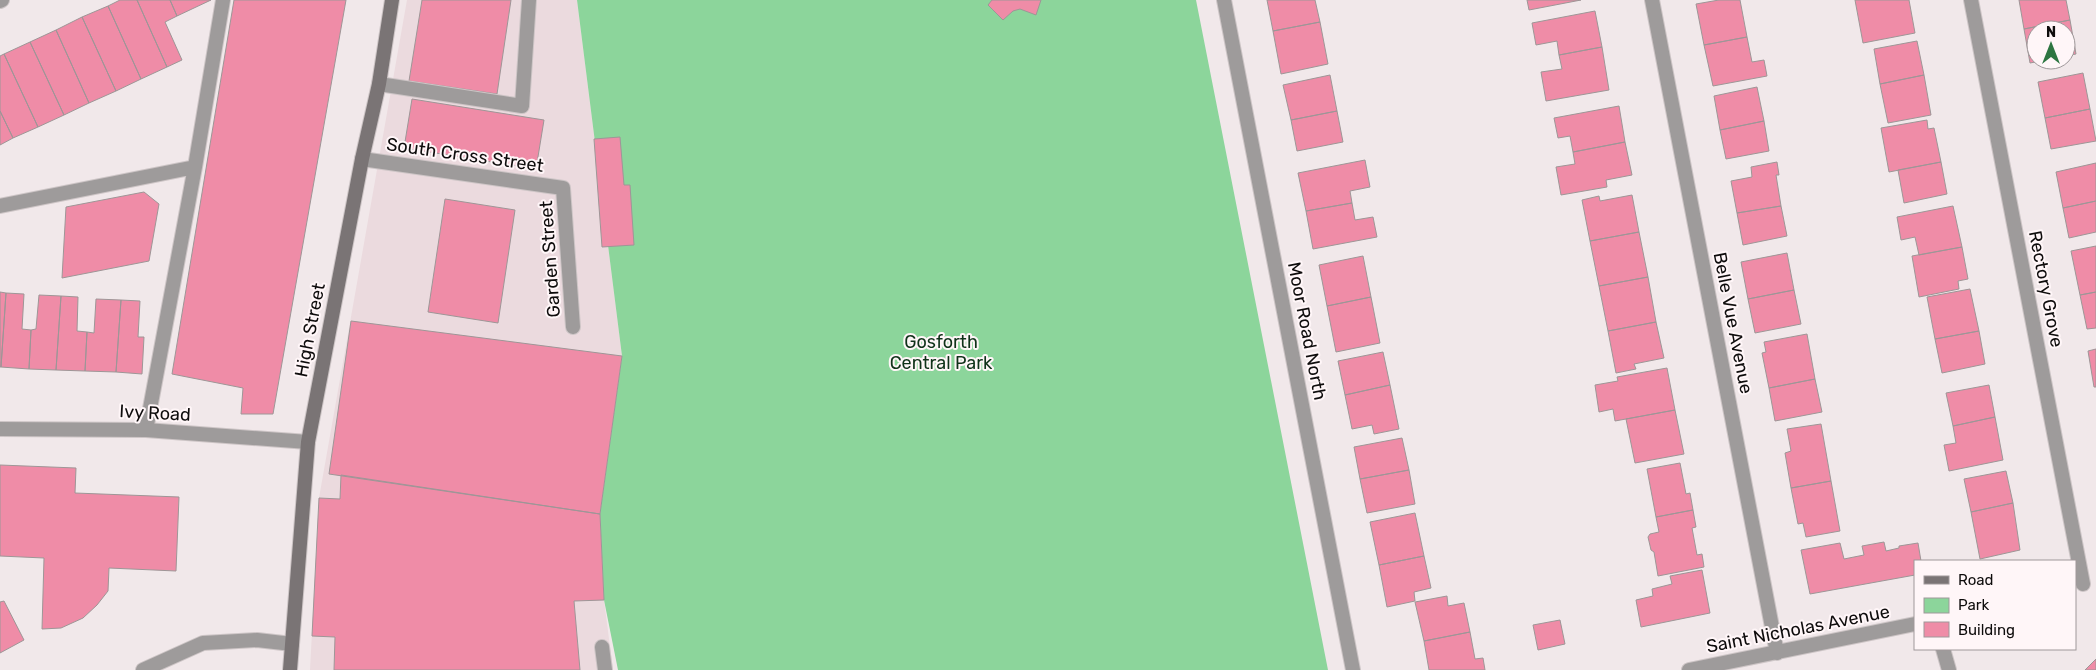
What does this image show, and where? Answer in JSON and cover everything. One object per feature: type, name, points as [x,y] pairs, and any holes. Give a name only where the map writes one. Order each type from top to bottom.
[{"type":"main road","name":"High Street","points":[[290,670],[308,442],[362,159],[379,84],[392,0]]},
{"type":"street","points":[[146,430],[195,167],[223,0]]},
{"type":"street","points":[[379,84],[522,106],[529,0]]},
{"type":"street","name":"Moor Road North","points":[[1224,0],[1353,670]]},
{"type":"street","name":"Belle Vue Avenue","points":[[1652,0],[1776,653]]},
{"type":"street","name":"Rectory Grove","points":[[1972,0],[2085,584]]},
{"type":"street","name":"South Cross Street","points":[[362,159],[563,188]]},
{"type":"street","points":[[0,206],[195,167]]},
{"type":"street","name":"Garden Street","points":[[563,188],[573,327]]},
{"type":"street","name":"Ivy Road","points":[[0,429],[146,430],[308,442]]},
{"type":"street","name":"Saint Nicholas Avenue","points":[[1689,670],[1914,624]]},
{"type":"street","points":[[143,670],[203,644],[256,640],[292,644]]},
{"type":"street","points":[[602,646],[605,670]]},
{"type":"street","points":[[1943,650],[1948,670]]},
{"type":"shaded area","points":[[407,0],[577,0],[622,356],[600,514],[604,600],[613,670],[310,670],[319,498]]},
{"type":"green space","name":"Gosforth Central Park","points":[[577,0],[1196,0],[1328,670],[618,670],[604,600],[600,514],[622,356]]},
{"type":"building","points":[[120,0],[137,0],[167,67],[141,79],[108,6]]},
{"type":"building","points":[[137,0],[170,0],[177,16],[165,22],[182,60],[167,67]]},
{"type":"building","points":[[170,0],[211,0],[177,16]]},
{"type":"building","points":[[234,0],[346,0],[273,414],[241,414],[243,388],[172,374]]},
{"type":"building","points":[[422,0],[511,0],[497,94],[409,81]]},
{"type":"building","points":[[992,0],[1041,0],[1036,15],[1020,9],[1013,11],[1003,20],[988,5]]},
{"type":"building","points":[[1267,0],[1315,0],[1320,22],[1273,31]]},
{"type":"building","points":[[1527,0],[1581,0],[1529,10]]},
{"type":"building","points":[[1719,0],[1740,0],[1747,37],[1704,45],[1696,4]]},
{"type":"building","points":[[1855,0],[1909,0],[1915,33],[1863,43]]},
{"type":"building","points":[[2019,0],[2066,0],[2070,20],[2026,20],[2026,29],[2024,29]]},
{"type":"building","points":[[108,6],[141,79],[116,91],[82,17]]},
{"type":"building","points":[[1595,11],[1602,47],[1559,55],[1557,41],[1536,45],[1532,23]]},
{"type":"building","points":[[82,17],[116,91],[89,103],[56,30]]},
{"type":"building","points":[[1320,22],[1328,64],[1281,74],[1273,31]]},
{"type":"building","points":[[56,30],[89,103],[64,115],[30,42]]},
{"type":"building","points":[[1747,37],[1752,62],[1764,60],[1767,76],[1713,86],[1704,45]]},
{"type":"building","points":[[1917,41],[1924,75],[1880,84],[1874,49]]},
{"type":"building","points":[[30,42],[64,115],[38,127],[4,54]]},
{"type":"building","points":[[1602,47],[1609,90],[1546,101],[1541,72],[1562,69],[1559,55]]},
{"type":"building","points":[[4,54],[38,127],[13,138],[0,111],[0,56]]},
{"type":"building","points":[[2083,73],[2090,109],[2045,118],[2038,82]]},
{"type":"building","points":[[1330,75],[1337,111],[1291,120],[1283,85]]},
{"type":"building","points":[[1924,75],[1931,115],[1888,123],[1880,84]]},
{"type":"building","points":[[1757,87],[1764,121],[1720,130],[1714,96]]},
{"type":"building","points":[[412,99],[544,120],[536,169],[404,148]]},
{"type":"building","points":[[1619,106],[1625,142],[1573,152],[1570,136],[1558,138],[1554,118]]},
{"type":"building","points":[[2090,109],[2096,141],[2051,149],[2045,118]]},
{"type":"building","points":[[0,111],[13,138],[0,145]]},
{"type":"building","points":[[1337,111],[1343,142],[1297,151],[1291,120]]},
{"type":"building","points":[[1927,120],[1928,129],[1934,128],[1941,162],[1889,172],[1881,128]]},
{"type":"building","points":[[1764,121],[1769,151],[1726,159],[1720,130]]},
{"type":"building","points":[[620,137],[624,185],[630,185],[634,245],[602,247],[594,139]]},
{"type":"building","points":[[1625,142],[1632,175],[1606,180],[1607,187],[1561,195],[1556,167],[1575,164],[1573,152]]},
{"type":"building","points":[[1365,160],[1370,187],[1350,191],[1352,203],[1306,211],[1298,173]]},
{"type":"building","points":[[1777,162],[1779,175],[1776,175],[1781,206],[1737,213],[1731,181],[1752,177],[1751,167]]},
{"type":"building","points":[[1941,162],[1947,194],[1904,203],[1898,170]]},
{"type":"building","points":[[2096,163],[2096,201],[2063,208],[2056,172]]},
{"type":"building","points":[[144,192],[159,204],[149,261],[62,278],[66,207]]},
{"type":"building","points":[[1632,195],[1639,232],[1590,241],[1582,200],[1599,196],[1600,201]]},
{"type":"building","points":[[445,199],[515,210],[498,323],[428,312]]},
{"type":"building","points":[[2096,201],[2096,232],[2069,238],[2063,208]]},
{"type":"building","points":[[1352,203],[1355,220],[1373,217],[1377,237],[1313,249],[1306,211]]},
{"type":"building","points":[[1781,206],[1787,236],[1743,245],[1737,213]]},
{"type":"building","points":[[1953,206],[1962,247],[1919,255],[1915,237],[1901,240],[1897,217]]},
{"type":"building","points":[[1639,232],[1648,277],[1599,286],[1590,241]]},
{"type":"building","points":[[2096,246],[2096,292],[2080,295],[2071,251]]},
{"type":"building","points":[[1962,247],[1968,279],[1958,281],[1959,289],[1919,297],[1912,256]]},
{"type":"building","points":[[1787,253],[1794,290],[1748,299],[1741,262]]},
{"type":"building","points":[[1363,256],[1371,297],[1327,306],[1319,265]]},
{"type":"building","points":[[1648,277],[1656,322],[1608,331],[1599,286]]},
{"type":"building","points":[[1970,289],[1979,331],[1935,339],[1927,297]]},
{"type":"building","points":[[1794,290],[1801,324],[1755,333],[1748,299]]},
{"type":"building","points":[[0,292],[6,293],[1,367],[0,367]]},
{"type":"building","points":[[2096,292],[2096,328],[2087,329],[2080,295]]},
{"type":"building","points":[[6,293],[24,294],[22,329],[31,330],[29,369],[1,367]]},
{"type":"building","points":[[39,295],[61,296],[56,370],[29,369],[31,330],[36,329]]},
{"type":"building","points":[[61,296],[78,297],[77,331],[87,332],[85,371],[56,370]]},
{"type":"building","points":[[1371,297],[1380,343],[1336,352],[1327,306]]},
{"type":"building","points":[[96,299],[121,300],[116,372],[85,371],[87,332],[94,333]]},
{"type":"building","points":[[121,300],[140,301],[138,337],[144,337],[142,374],[116,372]]},
{"type":"building","points":[[351,321],[622,356],[600,514],[329,474]]},
{"type":"building","points":[[1656,322],[1664,358],[1634,364],[1636,369],[1616,373],[1608,331]]},
{"type":"building","points":[[1979,331],[1985,364],[1942,373],[1935,339]]},
{"type":"building","points":[[1807,334],[1815,379],[1769,388],[1762,353],[1766,352],[1764,342]]},
{"type":"building","points":[[2096,349],[2096,387],[2094,387],[2088,351]]},
{"type":"building","points":[[1383,352],[1390,385],[1345,395],[1338,361]]},
{"type":"building","points":[[1667,368],[1675,410],[1615,421],[1613,409],[1599,412],[1595,385],[1618,381],[1617,377]]},
{"type":"building","points":[[1815,379],[1822,412],[1775,421],[1769,388]]},
{"type":"building","points":[[1390,385],[1399,429],[1374,434],[1372,425],[1352,429],[1345,395]]},
{"type":"building","points":[[1989,385],[1995,417],[1953,426],[1946,393]]},
{"type":"building","points":[[1675,410],[1684,454],[1635,463],[1626,419]]},
{"type":"building","points":[[1995,417],[2003,460],[1949,471],[1944,445],[1956,443],[1953,426]]},
{"type":"building","points":[[1821,424],[1831,481],[1791,488],[1785,453],[1791,451],[1787,429]]},
{"type":"building","points":[[1402,438],[1409,470],[1360,479],[1354,447]]},
{"type":"building","points":[[1680,463],[1686,494],[1690,493],[1693,510],[1656,517],[1647,469]]},
{"type":"building","points":[[0,465],[76,468],[75,493],[179,497],[176,571],[109,568],[108,591],[83,618],[61,628],[42,629],[44,558],[0,556]]},
{"type":"building","points":[[1409,470],[1415,504],[1367,513],[1360,479]]},
{"type":"building","points":[[2006,471],[2013,503],[1971,512],[1964,479]]},
{"type":"building","points":[[341,475],[600,514],[604,600],[574,601],[580,670],[334,670],[335,637],[312,636],[319,498],[340,499]]},
{"type":"building","points":[[1831,481],[1840,531],[1806,537],[1803,523],[1798,524],[1791,488]]},
{"type":"building","points":[[2013,503],[2020,550],[1980,559],[1971,512]]},
{"type":"building","points":[[1693,510],[1696,527],[1692,528],[1697,555],[1702,554],[1704,567],[1658,576],[1654,552],[1651,550],[1648,537],[1650,534],[1659,532],[1656,517]]},
{"type":"building","points":[[1415,513],[1424,556],[1379,565],[1370,522]]},
{"type":"building","points":[[1884,542],[1886,551],[1899,548],[1899,546],[1918,543],[1921,560],[1914,560],[1914,575],[1810,594],[1801,550],[1840,543],[1844,559],[1864,555],[1862,546]]},
{"type":"building","points":[[1424,556],[1431,588],[1414,592],[1415,601],[1387,607],[1379,565]]},
{"type":"building","points":[[1702,570],[1710,613],[1641,627],[1636,600],[1653,596],[1652,589],[1672,584],[1670,576]]},
{"type":"building","points":[[1447,596],[1448,606],[1464,603],[1470,632],[1424,641],[1415,602]]},
{"type":"building","points":[[4,601],[24,640],[0,653],[0,602]]},
{"type":"building","points":[[1560,620],[1565,644],[1538,650],[1533,625]]},
{"type":"building","points":[[1470,632],[1475,659],[1483,658],[1485,670],[1429,670],[1424,641]]},
{"type":"building","points":[[2096,659],[2096,670],[2085,670]]}]
